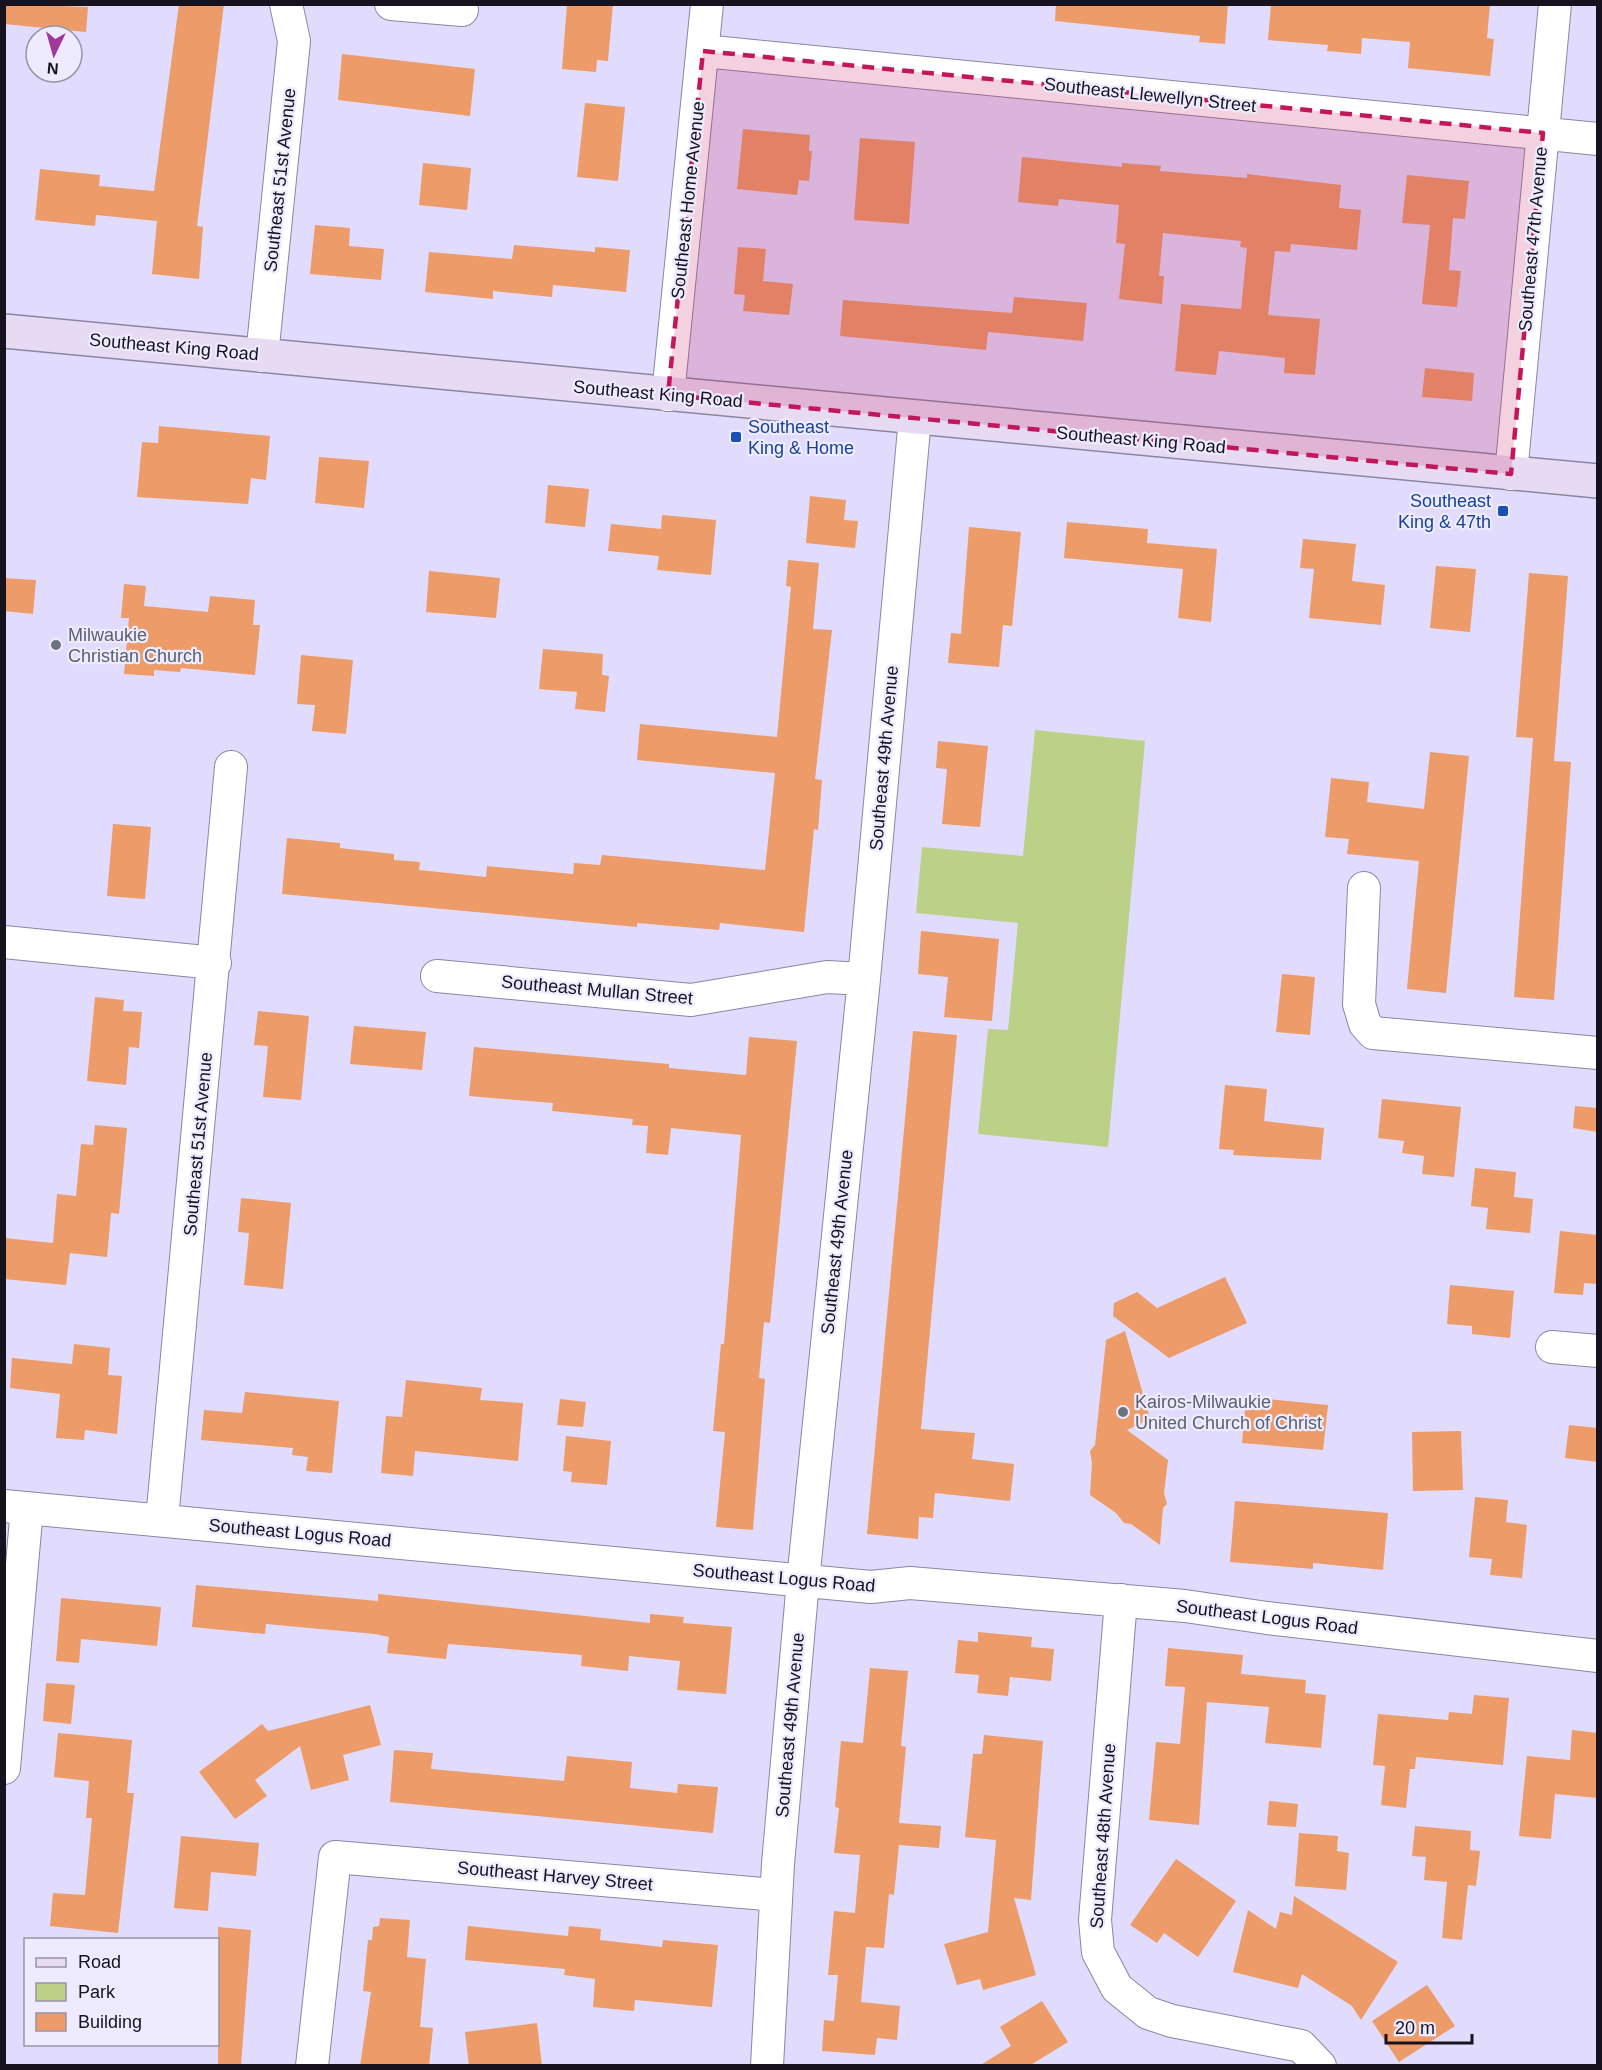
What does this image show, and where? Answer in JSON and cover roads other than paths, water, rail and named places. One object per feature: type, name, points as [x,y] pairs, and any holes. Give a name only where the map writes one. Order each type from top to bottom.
[{"type":"main road","name":"Southeast King Road","points":[[4,331],[1598,481]]},
{"type":"street","name":"Southeast 51st Avenue","points":[[262,356],[294,41],[286,4]]},
{"type":"street","points":[[391,4],[462,10]]},
{"type":"street","name":"Southeast Home Avenue","points":[[668,395],[707,4]]},
{"type":"street","name":"Southeast 47th Avenue","points":[[1512,474],[1555,4]]},
{"type":"street","name":"Southeast Llewellyn Street","points":[[703,51],[1598,139]]},
{"type":"street","name":"Southeast 49th Avenue","points":[[767,2066],[776,1895],[803,1581],[864,979],[915,418]]},
{"type":"street","name":"Southeast 51st Avenue","points":[[162,1520],[215,963],[231,767]]},
{"type":"street","points":[[1364,888],[1359,1004],[1365,1024],[1372,1033],[1598,1053]]},
{"type":"street","points":[[4,942],[215,963]]},
{"type":"street","name":"Southeast Mullan Street","points":[[437,976],[691,1000],[827,977],[864,979]]},
{"type":"street","points":[[1552,1347],[1598,1351]]},
{"type":"street","points":[[4,1768],[16,1507]]},
{"type":"street","name":"Southeast Logus Road","points":[[16,1507],[872,1587],[910,1583],[1120,1600],[1598,1656]]},
{"type":"street","name":"Southeast 48th Avenue","points":[[1120,1600],[1095,1920],[1098,1952],[1117,1988],[1148,2013],[1172,2021],[1301,2046],[1320,2066]]},
{"type":"street","name":"Southeast Harvey Street","points":[[312,2066],[335,1857],[776,1895]]},
{"type":"place","name":"Southeast King & Home","points":[[736,437]]},
{"type":"place","name":"Southeast King & 47th","points":[[1503,511]]},
{"type":"place","name":"Milwaukie Christian Church","points":[[56,645]]},
{"type":"place","name":"Kairos-Milwaukie United Church of Christ","points":[[1123,1412]]}]
